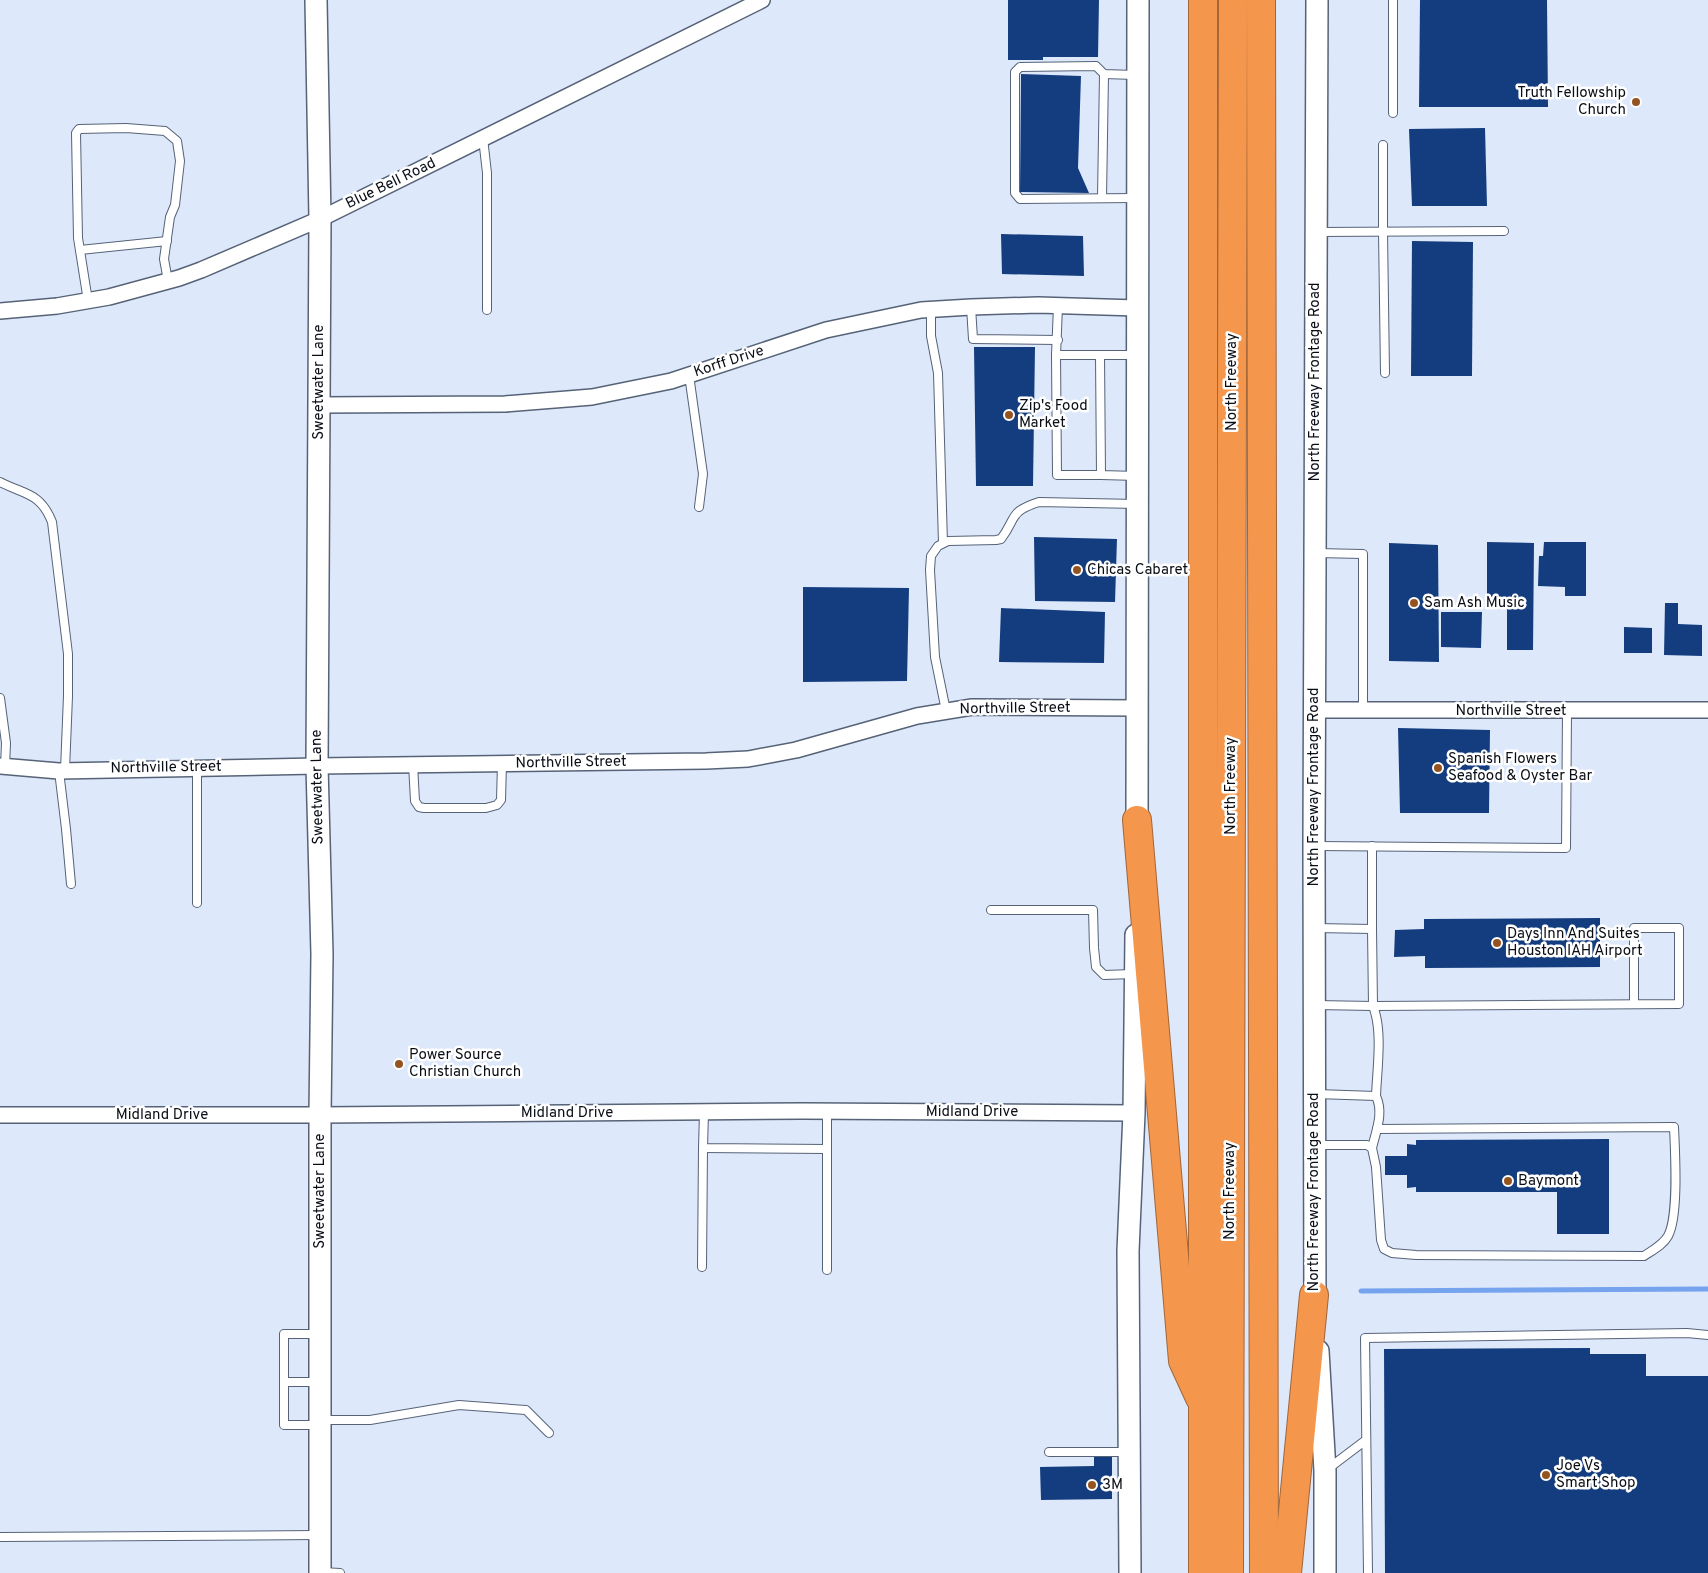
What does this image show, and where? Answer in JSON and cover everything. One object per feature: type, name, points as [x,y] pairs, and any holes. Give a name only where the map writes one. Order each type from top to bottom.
[{"type":"highway","name":"North Freeway","points":[[1203,0],[1203,1573]]},
{"type":"highway","name":"North Freeway","points":[[1229,1573],[1232,0]]},
{"type":"highway","name":"North Freeway","points":[[1261,0],[1264,1573]]},
{"type":"highway","points":[[1137,820],[1183,1361],[1203,1405]]},
{"type":"highway","points":[[1286,1573],[1314,1294]]},
{"type":"main road","name":"Sweetwater Lane","points":[[316,0],[320,220],[317,766],[322,954],[320,1535],[327,1573]]},
{"type":"main road","points":[[1130,1573],[1128,1251],[1134,1113],[1137,820],[1138,0]]},
{"type":"main road","name":"North Freeway Frontage Road","points":[[1317,0],[1314,1294],[1325,1470],[1325,1573]]},
{"type":"street","name":"Blue Bell Road","points":[[0,311],[57,306],[109,298],[201,270],[320,220],[762,0]]},
{"type":"street","name":"Korff Drive","points":[[318,405],[506,404],[601,396],[671,381],[826,330],[892,315],[971,307],[1058,306],[1137,308]]},
{"type":"street","name":"Northville Street","points":[[2,766],[62,771],[413,764],[706,761],[748,758],[796,750],[916,716],[972,707],[1136,708]]},
{"type":"street","name":"Northville Street","points":[[1314,710],[1708,710]]},
{"type":"street","name":"Midland Drive","points":[[0,1114],[1134,1113]]},
{"type":"lane","points":[[1393,0],[1393,113]]},
{"type":"lane","points":[[1137,75],[1104,74],[1096,66],[1020,67],[1015,72],[1015,194],[1020,199],[1137,198]]},
{"type":"lane","points":[[1102,198],[1104,74]]},
{"type":"lane","points":[[88,302],[78,229],[76,133],[79,129],[126,128],[165,131],[177,141],[180,161],[175,205],[170,217],[164,259],[168,281]]},
{"type":"lane","points":[[483,138],[486,173],[486,310]]},
{"type":"lane","points":[[1383,145],[1385,373]]},
{"type":"lane","points":[[1316,232],[1504,231]]},
{"type":"lane","points":[[80,250],[167,241]]},
{"type":"lane","points":[[1058,306],[1056,355],[1057,474],[1137,476]]},
{"type":"lane","points":[[971,307],[973,339],[1058,340]]},
{"type":"lane","points":[[931,310],[931,336],[938,373],[943,543]]},
{"type":"lane","points":[[1056,355],[1137,355]]},
{"type":"lane","points":[[1100,355],[1101,475]]},
{"type":"lane","points":[[688,375],[703,474],[699,508]]},
{"type":"lane","points":[[0,482],[37,498],[52,522],[68,654],[62,771],[71,884]]},
{"type":"lane","points":[[946,711],[935,657],[930,570],[931,556],[938,546],[948,541],[996,540],[1001,538],[1015,513],[1026,506],[1039,502],[1137,504]]},
{"type":"lane","points":[[1315,553],[1363,554],[1363,711]]},
{"type":"lane","points":[[0,698],[6,743],[2,766]]},
{"type":"lane","points":[[1314,846],[1566,848],[1567,711]]},
{"type":"lane","points":[[413,764],[415,801],[419,807],[486,808],[496,805],[501,800],[502,763]]},
{"type":"lane","points":[[197,768],[197,903]]},
{"type":"lane","points":[[1372,846],[1373,1006],[1378,1029],[1376,1096],[1379,1102],[1380,1117],[1372,1148],[1376,1167],[1381,1240],[1384,1248],[1392,1253],[1416,1255],[1644,1256],[1656,1248],[1668,1236],[1674,1216],[1674,1127],[1377,1129]]},
{"type":"lane","points":[[991,910],[1093,910],[1096,967],[1104,975],[1135,974]]},
{"type":"lane","points":[[1314,928],[1372,929]]},
{"type":"lane","points":[[1314,1005],[1679,1004],[1678,928],[1634,928],[1634,1004]]},
{"type":"lane","points":[[1314,1094],[1376,1096]]},
{"type":"lane","points":[[702,1267],[704,1112]]},
{"type":"lane","points":[[827,1112],[827,1270]]},
{"type":"lane","points":[[1314,1145],[1367,1145],[1372,1148]]},
{"type":"lane","points":[[703,1148],[828,1149]]},
{"type":"lane","points":[[1368,1573],[1365,1338],[1687,1333],[1708,1335]]},
{"type":"lane","points":[[320,1334],[284,1334],[284,1425],[370,1420],[459,1405],[526,1410],[549,1433]]},
{"type":"lane","points":[[284,1382],[320,1382]]},
{"type":"lane","points":[[1325,1470],[1366,1440]]},
{"type":"lane","points":[[1050,1452],[1129,1452]]},
{"type":"lane","points":[[0,1537],[320,1535]]},
{"type":"building","points":[[1008,0],[1099,0],[1098,57],[1043,57],[1043,60],[1008,60]]},
{"type":"building","points":[[1420,0],[1547,0],[1548,107],[1419,107]]},
{"type":"building","points":[[1021,74],[1081,76],[1078,168],[1089,193],[1020,192]]},
{"type":"building","points":[[1485,128],[1487,206],[1412,206],[1409,129]]},
{"type":"building","points":[[1001,234],[1083,236],[1084,276],[1002,274]]},
{"type":"building","points":[[1412,241],[1473,242],[1472,376],[1411,376]]},
{"type":"building","points":[[974,347],[1035,347],[1033,486],[976,486]]},
{"type":"building","points":[[1034,537],[1117,539],[1115,602],[1035,601]]},
{"type":"building","points":[[1487,542],[1534,543],[1533,650],[1507,650],[1507,598],[1487,598]]},
{"type":"building","points":[[1544,542],[1586,542],[1586,596],[1565,596],[1565,587],[1538,586],[1539,556],[1543,556]]},
{"type":"building","name":"Sam Ash Music","points":[[1389,543],[1438,545],[1439,662],[1389,661]]},
{"type":"building","points":[[803,587],[909,588],[907,681],[803,682]]},
{"type":"building","points":[[1665,603],[1678,603],[1678,624],[1702,625],[1702,656],[1664,655]]},
{"type":"building","points":[[1001,608],[1105,612],[1104,663],[999,662]]},
{"type":"building","points":[[1441,612],[1482,612],[1481,648],[1441,647]]},
{"type":"building","points":[[1624,627],[1652,628],[1652,653],[1624,653]]},
{"type":"building","points":[[1398,728],[1490,730],[1489,813],[1400,813]]},
{"type":"building","name":"Days Inn And Suites Houston IAH Airport","points":[[1600,918],[1600,967],[1425,968],[1425,956],[1394,957],[1395,930],[1424,929],[1424,919]]},
{"type":"building","name":"Baymont","points":[[1609,1139],[1609,1234],[1557,1234],[1557,1192],[1416,1192],[1416,1187],[1407,1188],[1407,1175],[1385,1175],[1385,1156],[1407,1156],[1407,1144],[1416,1145],[1416,1140]]},
{"type":"building","name":"Joe Vs Smart Shop","points":[[1590,1348],[1590,1354],[1646,1354],[1646,1376],[1708,1376],[1708,1573],[1385,1573],[1384,1349]]},
{"type":"building","points":[[1094,1453],[1112,1453],[1112,1499],[1041,1500],[1040,1467],[1094,1466]]},
{"type":"waterway","points":[[1361,1291],[1708,1289]]},
{"type":"place","name":"Truth Fellowship Church","points":[[1636,102]]},
{"type":"place","name":"Zip's Food Market","points":[[1009,415]]},
{"type":"place","name":"Chicas Cabaret","points":[[1077,570]]},
{"type":"place","name":"Sam Ash Music","points":[[1414,603]]},
{"type":"place","name":"Spanish Flowers Seafood & Oyster Bar","points":[[1438,768]]},
{"type":"place","name":"Days Inn And Suites Houston IAH Airport","points":[[1497,943]]},
{"type":"place","name":"Power Source Christian Church","points":[[399,1064]]},
{"type":"place","name":"Baymont","points":[[1508,1181]]},
{"type":"place","name":"Joe Vs Smart Shop","points":[[1546,1475]]},
{"type":"place","name":"3M","points":[[1092,1485]]}]
